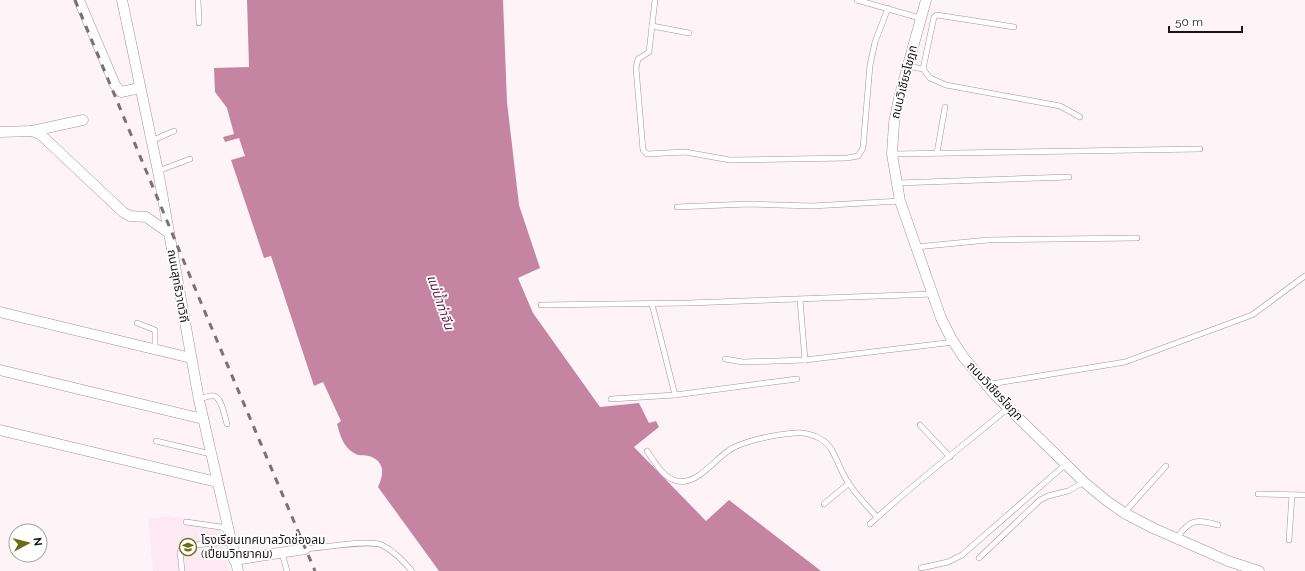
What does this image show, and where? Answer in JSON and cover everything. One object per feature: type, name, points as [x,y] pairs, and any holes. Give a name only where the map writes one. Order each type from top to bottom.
[{"type":"street","points":[[79,0],[114,85],[121,92],[140,88]]},
{"type":"street","name":"ถนนสุทธิวาตวิถี","points":[[122,0],[158,171],[199,400],[234,560],[238,571]]},
{"type":"street","name":"ถนนวิเชียรโชฎก","points":[[926,0],[920,18],[894,123],[892,154],[900,201],[941,318],[954,342],[985,385],[1084,482],[1124,513],[1176,539],[1228,561],[1259,571]]},
{"type":"street","points":[[0,132],[32,131],[83,120]]},
{"type":"street","points":[[32,131],[40,134],[123,212],[136,218],[146,218],[169,233]]},
{"type":"street","points":[[0,312],[155,348],[191,358]]},
{"type":"street","points":[[0,370],[203,419]]},
{"type":"street","points":[[0,430],[217,482]]},
{"type":"street","points":[[234,560],[306,549]]},
{"type":"lane","points":[[198,0],[199,23]]},
{"type":"lane","points":[[655,0],[649,52],[638,59],[636,68],[643,150],[647,154],[685,152],[730,160],[847,158],[858,156],[863,148],[870,65],[876,42],[888,8]]},
{"type":"lane","points":[[858,0],[920,18]]},
{"type":"lane","points":[[923,69],[934,17],[937,15],[1014,28]]},
{"type":"lane","points":[[652,26],[689,33]]},
{"type":"lane","points":[[908,66],[923,69],[930,78],[946,85],[1060,106],[1080,117]]},
{"type":"lane","points":[[937,153],[945,107]]},
{"type":"lane","points":[[151,141],[174,131]]},
{"type":"lane","points":[[892,154],[1200,149]]},
{"type":"lane","points":[[158,171],[190,159]]},
{"type":"lane","points":[[896,183],[1069,177]]},
{"type":"lane","points":[[677,207],[749,204],[812,206],[900,201]]},
{"type":"lane","points":[[916,247],[988,240],[1136,238]]},
{"type":"lane","points":[[985,385],[1125,362],[1252,315],[1305,276]]},
{"type":"lane","points":[[541,305],[800,300],[933,294]]},
{"type":"lane","points":[[800,300],[805,360]]},
{"type":"lane","points":[[652,304],[675,395]]},
{"type":"lane","points":[[137,323],[155,330],[155,348]]},
{"type":"lane","points":[[725,359],[743,362],[805,360],[932,346],[954,342]]},
{"type":"lane","points":[[612,399],[675,395],[797,379]]},
{"type":"lane","points":[[199,400],[213,396],[217,397],[220,400],[227,424]]},
{"type":"lane","points":[[870,524],[904,492],[950,457],[1008,408]]},
{"type":"lane","points":[[920,425],[950,457]]},
{"type":"lane","points":[[647,451],[668,476],[674,480],[683,481],[697,476],[728,450],[739,445],[795,433],[815,436],[828,445],[848,484],[877,517]]},
{"type":"lane","points":[[156,441],[210,454]]},
{"type":"lane","points":[[921,568],[948,562],[962,554],[1066,464]]},
{"type":"lane","points":[[1124,513],[1166,466]]},
{"type":"lane","points":[[979,558],[1040,500],[1048,496],[1068,491],[1084,482]]},
{"type":"lane","points":[[824,504],[848,484]]},
{"type":"lane","points":[[1258,494],[1305,495]]},
{"type":"lane","points":[[1288,540],[1292,495]]},
{"type":"lane","points":[[1176,539],[1187,525],[1193,522],[1200,521],[1218,525]]},
{"type":"lane","points":[[186,522],[221,527],[228,531]]},
{"type":"lane","points":[[182,571],[180,552],[183,546],[230,542]]},
{"type":"lane","points":[[306,549],[363,543],[380,544],[396,554],[412,571]]},
{"type":"lane","points":[[282,553],[287,571]]},
{"type":"shaded area","name":"โรงเรียนเทศบาลวัดช่องลม (เปี่ยมวิทยาคม)","points":[[169,516],[220,523],[229,571],[153,571],[148,519]]},
{"type":"water","name":"แม่น้ำท่าจีน","points":[[247,0],[503,0],[507,102],[519,205],[540,268],[518,278],[533,313],[600,407],[639,403],[649,423],[656,421],[659,427],[634,447],[706,521],[729,500],[821,571],[439,571],[378,487],[382,475],[380,463],[372,457],[356,454],[347,447],[337,424],[341,421],[323,382],[314,386],[271,256],[264,258],[231,160],[245,156],[239,138],[225,142],[223,137],[234,134],[227,108],[215,92],[214,68],[249,67]]},
{"type":"railway","points":[[75,0],[315,571]]},
{"type":"place","name":"โรงเรียนเทศบาลวัดช่องลม (เปี่ยมวิทยาคม)","points":[[188,547]]}]
